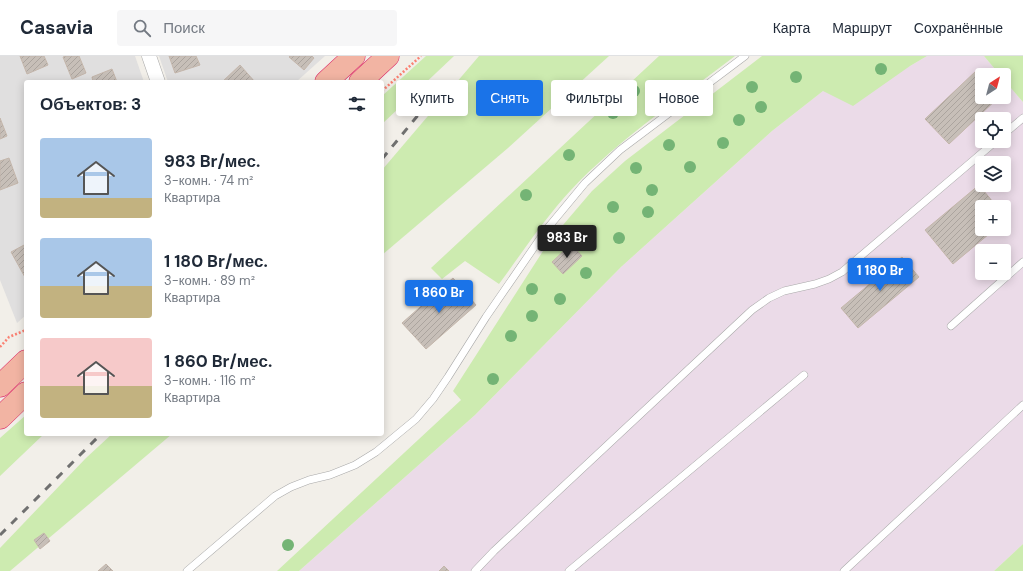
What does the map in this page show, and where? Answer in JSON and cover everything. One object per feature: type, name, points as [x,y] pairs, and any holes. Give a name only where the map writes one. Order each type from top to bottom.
[{"type":"highway","points":[[328,80],[354,56]]},
{"type":"highway","points":[[362,80],[388,56]]},
{"type":"highway","points":[[1,383],[24,363]]},
{"type":"street","points":[[150,56],[157,80]]},
{"type":"street","points":[[1,383],[13,405]]},
{"type":"lane","points":[[187,571],[275,496],[291,487],[309,480],[330,475],[355,465],[376,452],[416,419],[433,399],[486,317],[546,230],[585,183],[620,150],[745,56]]},
{"type":"lane","points":[[1011,128],[1023,118]]},
{"type":"lane","points":[[475,571],[494,551],[752,310],[769,298],[784,291],[815,284],[842,272],[988,148]]},
{"type":"lane","points":[[951,326],[1023,262]]},
{"type":"lane","points":[[569,571],[804,375]]},
{"type":"lane","points":[[844,571],[1023,406]]},
{"type":"path","points":[[384,89],[421,56]]},
{"type":"path","points":[[0,346],[9,337],[24,331]]},
{"type":"shaded area","points":[[0,56],[135,56],[143,80],[24,80],[24,317],[17,323],[0,280]]},
{"type":"shaded area","points":[[159,56],[325,56],[298,80],[167,80]]},
{"type":"shaded area","points":[[927,56],[984,56],[994,68],[975,68],[975,104],[1011,104],[1011,88],[1023,102],[1023,544],[994,571],[299,571],[475,415],[621,267],[772,131],[823,91],[910,66]]},
{"type":"green space","points":[[426,56],[454,56],[429,80],[400,80]]},
{"type":"green space","points":[[479,56],[609,56],[583,80],[551,80],[551,109],[508,148],[384,253],[384,168],[428,116],[468,116],[468,80],[459,80]]},
{"type":"green space","points":[[659,56],[735,56],[703,80],[645,80],[645,116],[655,116],[609,154],[571,190],[534,236],[499,284],[465,261],[442,279],[431,268],[594,116],[637,116],[637,80],[633,80]]},
{"type":"green space","points":[[762,56],[927,56],[910,66],[853,106],[823,91],[772,131],[621,267],[475,415],[299,571],[277,571],[461,400],[453,391],[543,251],[592,191],[625,161],[684,116],[713,116],[713,94]]},
{"type":"green space","points":[[984,56],[1023,56],[1023,102],[1011,88],[1011,68],[994,68]]},
{"type":"green space","points":[[396,83],[396,111],[384,122],[384,94]]},
{"type":"green space","points":[[24,417],[24,436],[42,436],[0,476],[0,438]]},
{"type":"green space","points":[[110,436],[170,436],[10,571],[0,571],[0,548],[86,458]]},
{"type":"green space","points":[[1023,544],[1023,571],[994,571]]},
{"type":"building","points":[[20,56],[44,56],[48,65],[27,74]]},
{"type":"building","points":[[79,56],[86,73],[72,79],[63,57]]},
{"type":"building","points":[[169,56],[196,56],[200,65],[175,73]]},
{"type":"building","points":[[312,56],[314,58],[304,70],[289,57]]},
{"type":"building","points":[[240,65],[253,80],[224,80]]},
{"type":"building","points":[[112,69],[116,80],[93,80],[92,77]]},
{"type":"building","points":[[975,72],[975,104],[992,104],[983,112],[975,112],[975,120],[949,144],[925,119]]},
{"type":"building","points":[[0,118],[7,136],[0,139]]},
{"type":"building","points":[[9,158],[18,183],[0,190],[0,161]]},
{"type":"building","points":[[975,188],[975,192],[985,192],[991,200],[975,200],[975,236],[987,236],[975,244],[975,246],[953,264],[925,230]]},
{"type":"building","points":[[571,244],[582,256],[563,274],[552,262]]},
{"type":"building","points":[[24,245],[24,275],[11,252]]},
{"type":"building","points":[[902,257],[919,277],[858,328],[841,308]]},
{"type":"building","points":[[453,278],[476,305],[426,349],[402,323]]},
{"type":"building","points":[[44,533],[50,541],[40,549],[34,540]]},
{"type":"building","points":[[106,564],[113,571],[98,571]]},
{"type":"building","points":[[444,566],[449,571],[439,571]]},
{"type":"railway","points":[[384,157],[417,116]]},
{"type":"railway","points":[[0,535],[99,436]]}]
